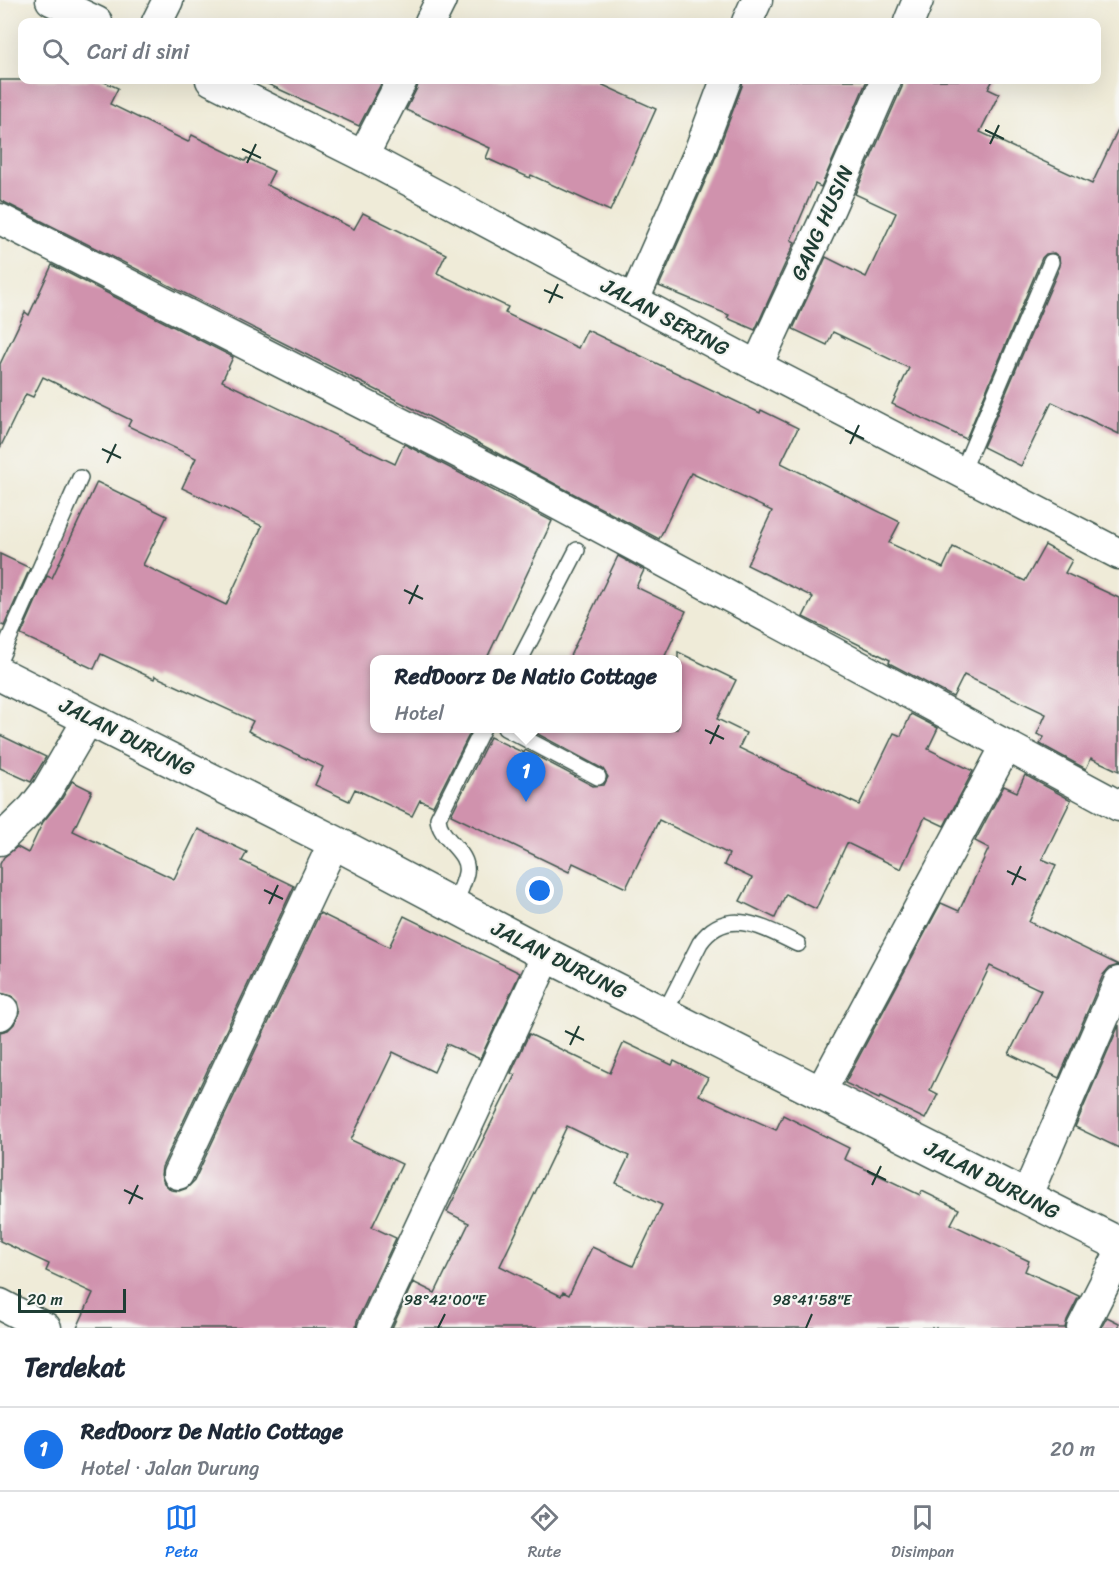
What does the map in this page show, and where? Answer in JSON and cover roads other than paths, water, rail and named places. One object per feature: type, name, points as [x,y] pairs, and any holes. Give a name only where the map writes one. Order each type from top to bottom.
[{"type":"street","points":[[51,0],[89,18]]},
{"type":"street","points":[[159,18],[168,0]]},
{"type":"street","points":[[432,18],[441,0]]},
{"type":"street","points":[[749,18],[757,0]]},
{"type":"street","points":[[911,18],[918,0]]},
{"type":"street","name":"JALAN SERING","points":[[219,84],[363,156],[757,366],[1119,554]]},
{"type":"street","points":[[363,156],[400,84]]},
{"type":"street","points":[[634,300],[698,155],[725,84]]},
{"type":"street","name":"GANG HUSIN","points":[[757,366],[884,84]]},
{"type":"street","points":[[0,219],[518,483],[1119,806]]},
{"type":"street","name":"JALAN DURUNG","points":[[0,674],[334,842],[547,955],[1119,1244]]},
{"type":"street","points":[[0,840],[33,808],[47,790],[90,718]]},
{"type":"street","points":[[820,1093],[1006,747]]},
{"type":"street","points":[[178,1174],[334,842]]},
{"type":"street","points":[[374,1328],[547,955]]},
{"type":"street","points":[[1026,1197],[1119,982]]},
{"type":"street","points":[[1082,1328],[1119,1255]]},
{"type":"street","points":[[0,1304],[46,1328]]},
{"type":"lane","points":[[962,472],[1051,262]]},
{"type":"lane","points":[[0,659],[80,478]]},
{"type":"lane","points":[[523,655],[577,550]]},
{"type":"lane","points":[[454,905],[466,866],[464,859],[440,829],[438,818],[481,733]]},
{"type":"lane","points":[[514,733],[598,777]]},
{"type":"lane","points":[[664,1014],[700,943],[707,933],[717,926],[726,923],[749,923],[798,944]]},
{"type":"place","name":"RedDoorz De Natio Cottage","points":[[526,802]]}]
